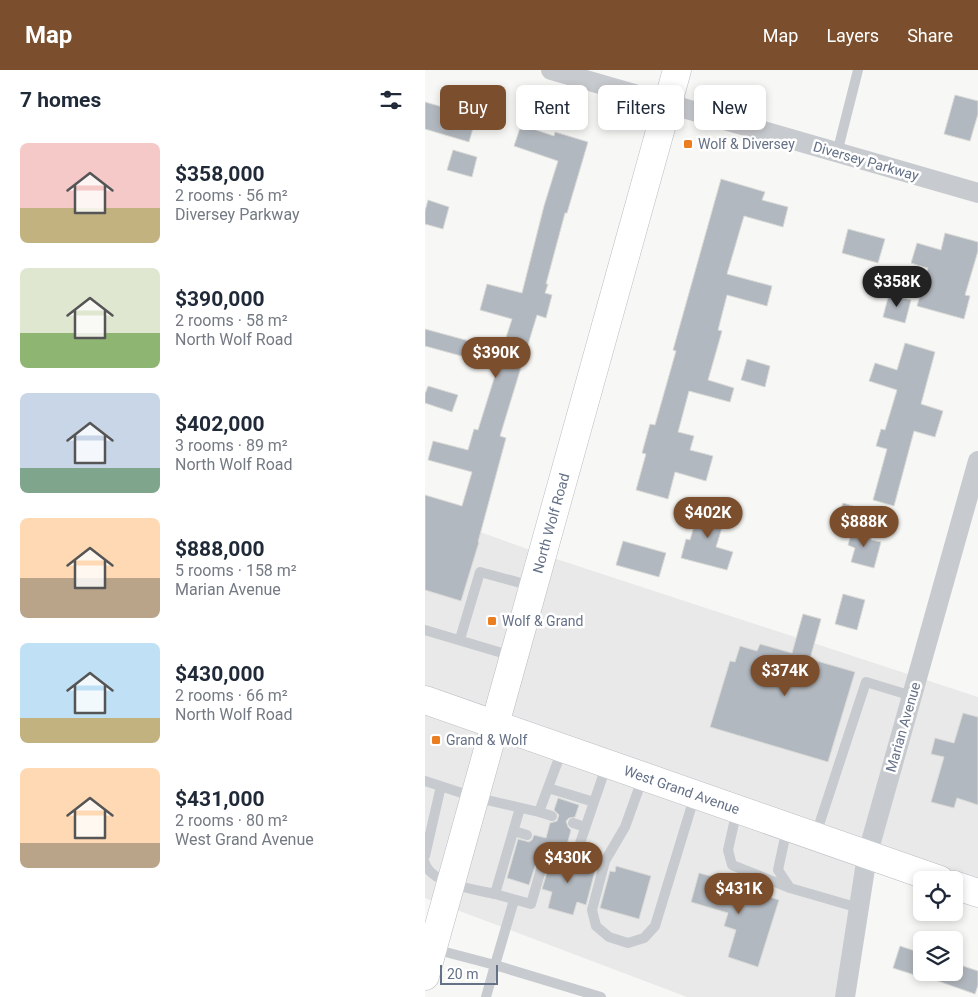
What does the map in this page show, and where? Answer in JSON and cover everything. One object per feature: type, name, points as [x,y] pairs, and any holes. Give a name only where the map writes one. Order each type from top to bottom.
[{"type":"main road","name":"North Wolf Road","points":[[673,85],[677,70]]},
{"type":"main road","name":"North Wolf Road","points":[[425,976],[660,130]]},
{"type":"main road","name":"West Grand Avenue","points":[[425,700],[913,871]]},
{"type":"main road","points":[[963,888],[978,893]]},
{"type":"street","name":"Diversey Parkway","points":[[551,70],[604,85]]},
{"type":"street","name":"Diversey Parkway","points":[[684,108],[978,193]]},
{"type":"street","name":"Marian Avenue","points":[[845,997],[867,856],[978,462]]},
{"type":"lane","points":[[837,153],[858,70]]},
{"type":"lane","points":[[460,639],[480,572],[533,586]]},
{"type":"lane","points":[[425,630],[460,639],[513,657]]},
{"type":"lane","points":[[815,837],[866,682],[912,696]]},
{"type":"lane","points":[[539,812],[563,748]]},
{"type":"lane","points":[[577,852],[608,763]]},
{"type":"lane","points":[[643,776],[625,827],[605,861],[592,910],[596,926],[609,937],[628,943],[644,938],[655,926],[695,794]]},
{"type":"lane","points":[[425,780],[474,797],[553,816]]},
{"type":"lane","points":[[425,856],[441,786]]},
{"type":"lane","points":[[548,788],[594,802]]},
{"type":"lane","points":[[495,894],[520,808]]},
{"type":"lane","points":[[738,810],[728,850],[732,865],[790,888],[859,908]]},
{"type":"lane","points":[[573,823],[585,827]]},
{"type":"lane","points":[[787,827],[778,870],[790,888]]},
{"type":"lane","points":[[514,831],[527,835]]},
{"type":"lane","points":[[565,847],[577,852]]},
{"type":"lane","points":[[425,864],[426,868],[435,876],[450,884],[531,904],[546,852],[577,852]]},
{"type":"lane","points":[[486,997],[515,900]]},
{"type":"lane","points":[[433,948],[601,997]]},
{"type":"shaded area","points":[[425,512],[541,554],[978,697],[978,893],[963,888],[963,871],[913,871],[867,856],[845,997],[687,997],[425,898]]},
{"type":"building","points":[[955,95],[978,101],[978,114],[970,141],[944,134]]},
{"type":"building","points":[[425,102],[440,106],[440,130],[472,130],[469,142],[425,129]]},
{"type":"building","points":[[519,130],[536,130],[554,136],[555,132],[588,142],[567,213],[565,213],[546,284],[548,284],[545,293],[552,295],[546,318],[537,315],[500,436],[506,438],[479,542],[461,601],[425,590],[425,495],[462,506],[472,472],[428,460],[433,441],[468,450],[474,429],[478,430],[498,366],[425,346],[425,329],[502,350],[512,319],[480,310],[487,284],[522,293],[544,206],[558,161],[514,146]]},
{"type":"building","points":[[453,150],[477,157],[472,177],[447,170]]},
{"type":"building","points":[[721,179],[765,192],[762,200],[788,207],[783,227],[744,216],[727,274],[772,286],[767,306],[727,295],[718,330],[722,331],[708,380],[734,388],[730,402],[689,391],[678,432],[694,436],[690,450],[713,456],[706,481],[675,472],[668,499],[636,490],[646,454],[642,453],[650,424],[655,425],[676,351],[673,350]]},
{"type":"building","points":[[428,200],[449,207],[443,229],[425,224],[425,211]]},
{"type":"building","points":[[848,229],[885,239],[878,263],[842,253]]},
{"type":"building","points":[[945,233],[978,242],[978,251],[965,295],[970,296],[964,319],[917,306],[928,268],[911,263],[917,243],[941,250]]},
{"type":"building","points":[[889,294],[911,300],[905,323],[883,317]]},
{"type":"building","points":[[905,343],[935,352],[921,404],[943,411],[935,437],[914,431],[894,506],[873,500],[887,449],[876,446],[881,429],[885,430],[897,390],[869,381],[875,363],[897,370]]},
{"type":"building","points":[[747,359],[770,366],[765,387],[741,380]]},
{"type":"building","points":[[428,386],[458,395],[452,412],[425,403],[425,394]]},
{"type":"building","points":[[701,503],[727,511],[716,547],[733,552],[727,570],[681,558],[686,539],[690,540]]},
{"type":"building","points":[[843,503],[862,509],[857,526],[838,520]]},
{"type":"building","points":[[853,528],[872,534],[871,540],[881,542],[874,568],[851,562],[855,548],[848,545]]},
{"type":"building","points":[[623,541],[666,553],[659,577],[616,565]]},
{"type":"building","points":[[843,594],[865,600],[857,630],[835,624]]},
{"type":"building","points":[[803,614],[821,619],[810,659],[855,672],[828,762],[710,727],[730,661],[735,662],[740,646],[757,651],[760,644],[792,653]]},
{"type":"building","points":[[963,713],[978,717],[978,805],[957,798],[954,808],[931,802],[944,757],[931,754],[935,738],[954,743]]},
{"type":"building","points":[[558,798],[579,805],[575,817],[569,818],[566,821],[571,830],[567,845],[546,845],[541,847],[529,885],[507,878],[518,839],[529,842],[534,835],[546,838],[550,823],[557,821],[559,815],[554,810]]},
{"type":"building","points":[[551,859],[566,859],[596,867],[586,905],[577,902],[573,915],[548,908],[552,892],[542,889]]},
{"type":"building","points":[[616,866],[651,876],[639,919],[600,908],[610,871],[615,872]]},
{"type":"building","points":[[699,873],[736,883],[735,886],[779,900],[758,967],[728,957],[736,930],[724,926],[728,913],[691,902]]},
{"type":"building","points":[[900,946],[913,950],[913,974],[893,968]]},
{"type":"building","points":[[963,966],[978,971],[978,985],[975,994],[938,981],[963,981]]},
{"type":"place","name":"Wolf & Diversey","points":[[688,144]]},
{"type":"place","name":"Wolf & Grand","points":[[492,621]]},
{"type":"place","name":"Grand & Wolf","points":[[436,740]]}]
